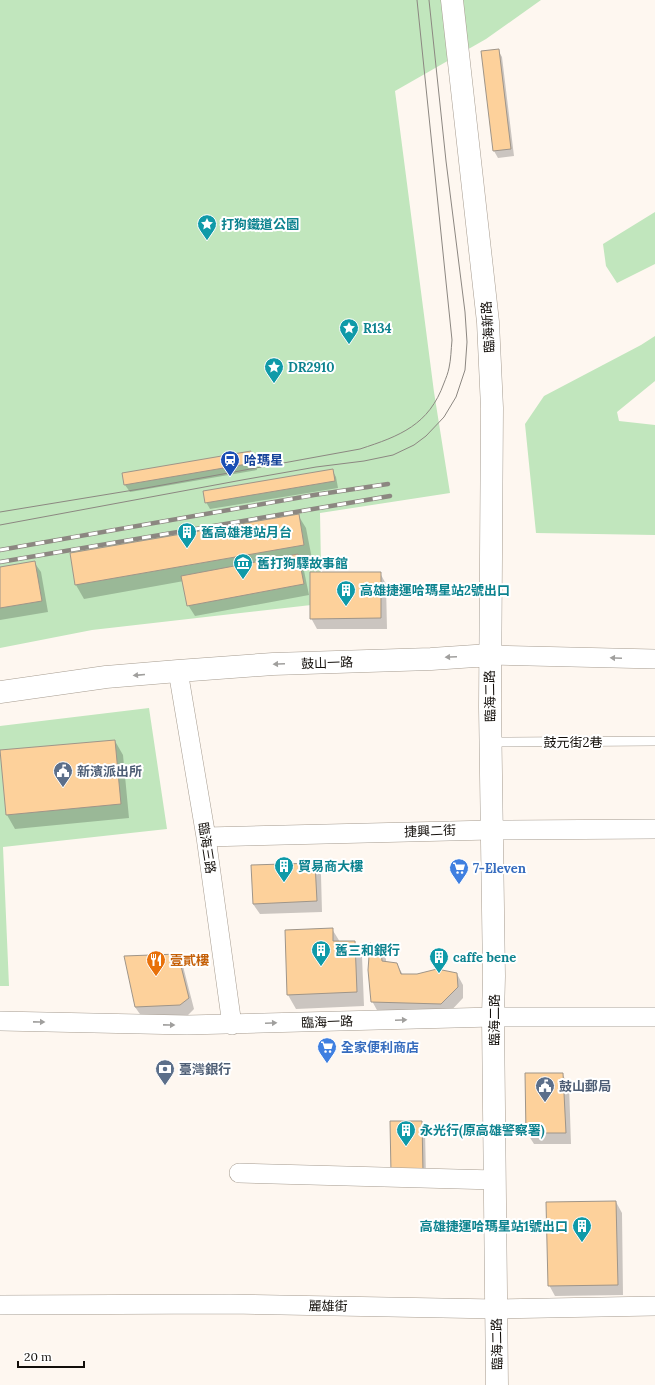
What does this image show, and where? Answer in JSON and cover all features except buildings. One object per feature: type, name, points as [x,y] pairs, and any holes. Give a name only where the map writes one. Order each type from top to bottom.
[{"type":"street","name":"臨海新路","points":[[452,0],[488,322],[492,424],[490,655]]},
{"type":"street","name":"鼓山一路","points":[[0,692],[106,677],[273,664],[431,659],[490,655],[655,659]]},
{"type":"street","name":"臨海二路","points":[[490,655],[497,1385]]},
{"type":"street","name":"臨海三路","points":[[178,671],[206,837],[232,1025]]},
{"type":"street","name":"捷興二街","points":[[206,837],[491,830],[655,829]]},
{"type":"street","name":"臨海一路","points":[[0,1021],[232,1025],[493,1017],[655,1017]]},
{"type":"street","points":[[239,1173],[495,1180]]},
{"type":"street","name":"麗雄街","points":[[0,1305],[231,1304],[496,1309],[655,1306]]},
{"type":"lane","name":"鼓元街2巷","points":[[491,742],[655,742]]},
{"type":"green space","name":"打狗鐵道公園","points":[[0,0],[541,0],[486,39],[395,91],[434,392],[450,493],[320,513],[320,604],[92,630],[0,648]]},
{"type":"green space","points":[[655,212],[655,264],[617,283],[606,266],[603,244]]},
{"type":"green space","points":[[655,336],[655,381],[617,412],[619,421],[655,425],[655,535],[536,533],[525,424],[544,396],[641,345]]},
{"type":"green space","points":[[149,708],[167,829],[3,847],[9,986],[0,986],[0,726]]},
{"type":"tram line","points":[[0,512],[146,488],[360,449],[388,439],[411,427],[430,409],[438,397],[448,374],[452,340],[417,0]]},
{"type":"tram line","points":[[0,525],[242,480],[393,455],[414,445],[426,436],[444,417],[456,397],[465,370],[467,342],[465,312],[446,161],[429,0]]},
{"type":"railway","points":[[0,550],[314,495],[388,484]]},
{"type":"railway","points":[[0,562],[390,496]]},
{"type":"place","name":"打狗鐵道公園","points":[[207,241]]},
{"type":"place","name":"R134","points":[[349,345]]},
{"type":"place","name":"DR2910","points":[[274,384]]},
{"type":"place","name":"哈瑪星","points":[[230,477]]},
{"type":"place","name":"舊高雄港站月台","points":[[187,549]]},
{"type":"place","name":"舊打狗驛故事館","points":[[243,580]]},
{"type":"place","name":"高雄捷運哈瑪星站2號出口","points":[[346,607]]},
{"type":"place","name":"新濱派出所","points":[[63,788]]},
{"type":"place","name":"貿易商大樓","points":[[284,883]]},
{"type":"place","name":"7-Eleven","points":[[459,885]]},
{"type":"place","name":"舊三和銀行","points":[[321,967]]},
{"type":"place","name":"caffe bene","points":[[439,974]]},
{"type":"place","name":"壹貳樓","points":[[156,977]]},
{"type":"place","name":"全家便利商店","points":[[327,1064]]},
{"type":"place","name":"臺灣銀行","points":[[165,1086]]},
{"type":"place","name":"鼓山郵局","points":[[545,1103]]},
{"type":"place","name":"永光行(原高雄警察署)","points":[[406,1147]]},
{"type":"place","name":"高雄捷運哈瑪星站1號出口","points":[[582,1243]]}]
